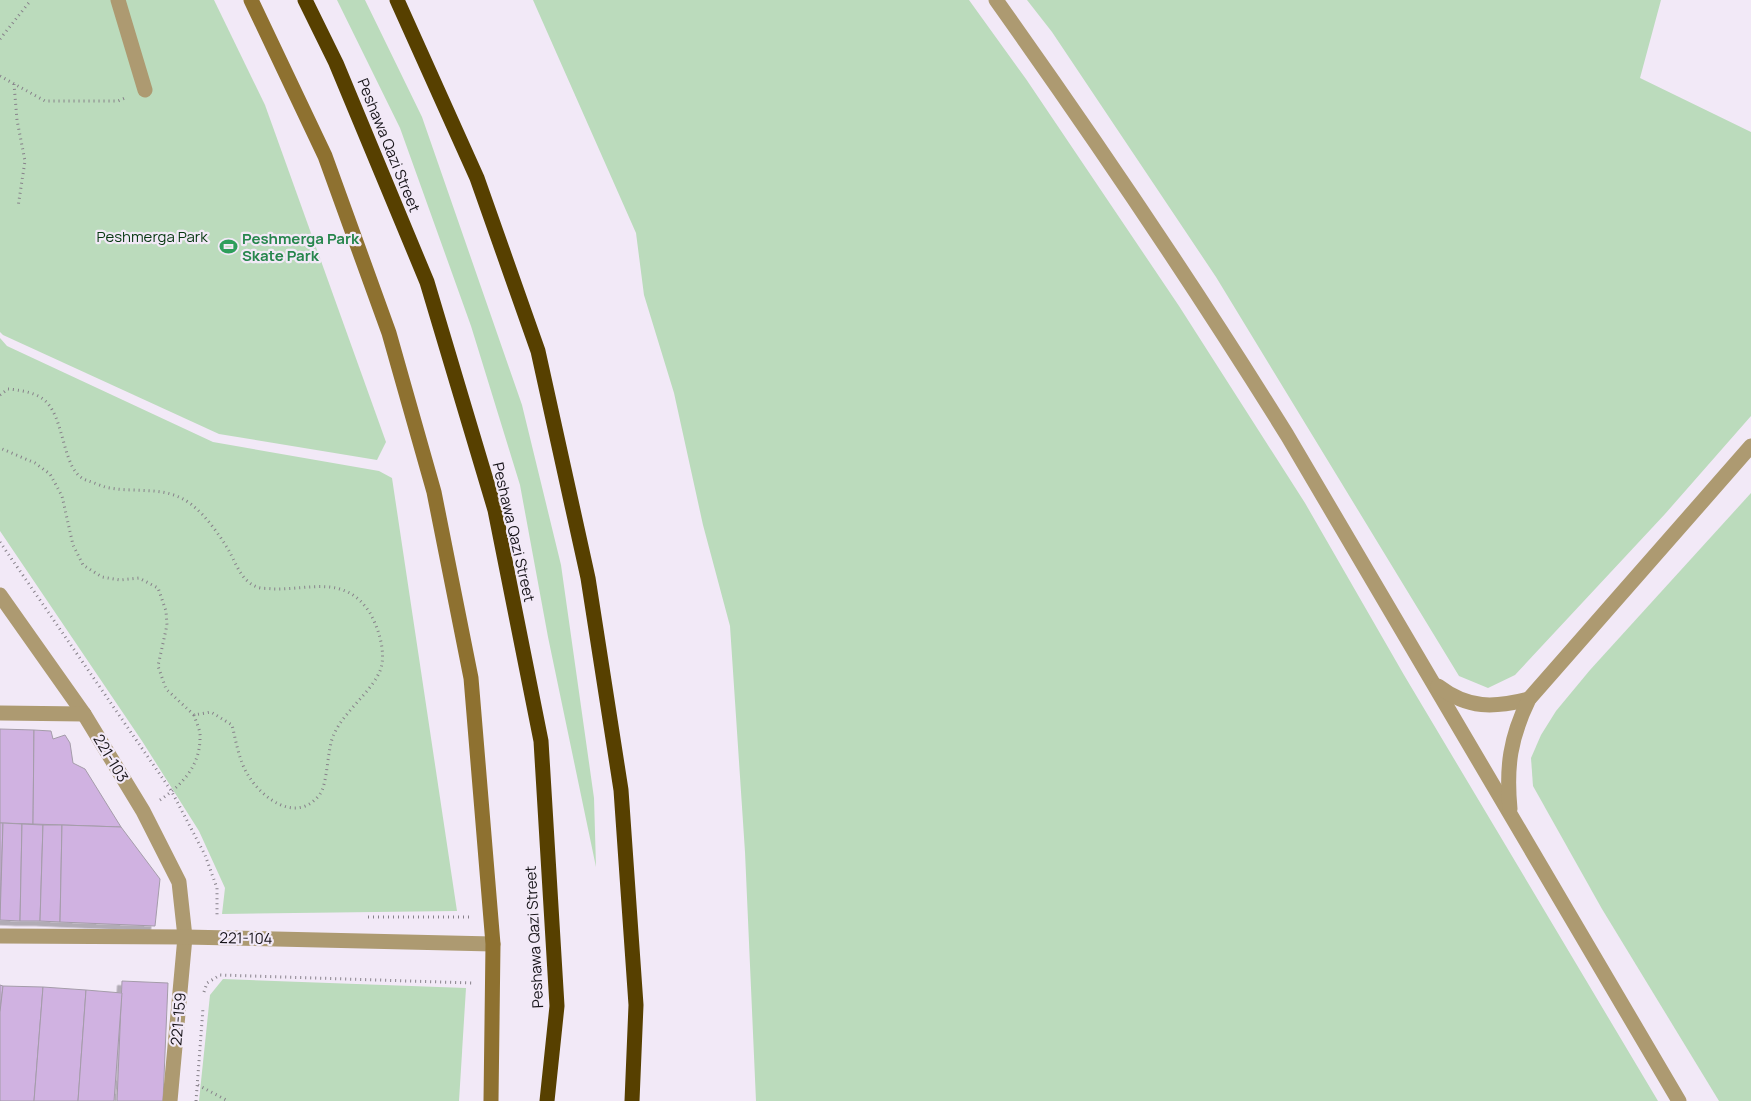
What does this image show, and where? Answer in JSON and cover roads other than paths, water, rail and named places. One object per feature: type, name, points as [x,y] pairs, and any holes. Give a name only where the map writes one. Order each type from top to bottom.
[{"type":"highway","name":"Peshawa Qazi Street","points":[[305,0],[336,63],[427,282],[495,510],[541,741],[557,1006],[548,1098]]},
{"type":"highway","points":[[399,0],[477,178],[538,351],[588,578],[621,790],[636,1004],[632,1101]]},
{"type":"main road","points":[[251,0],[324,156],[389,333],[434,492],[471,678],[493,944],[491,1101]]},
{"type":"street","points":[[118,0],[144,90]]},
{"type":"street","points":[[996,0],[1070,105],[1241,360],[1288,435],[1679,1101]]},
{"type":"street","points":[[1511,816],[1507,777],[1511,746],[1515,730],[1528,699],[1751,446]]},
{"type":"street","name":"221-103","points":[[0,595],[84,714],[142,811],[179,882],[185,937]]},
{"type":"street","points":[[1432,680],[1455,698],[1466,702],[1495,705],[1528,699]]},
{"type":"street","points":[[0,713],[84,714]]},
{"type":"street","name":"221-104","points":[[0,936],[185,937],[493,944]]},
{"type":"street","name":"221-159","points":[[170,1101],[185,937]]},
{"type":"place","name":"Peshmerga Park Skate Park","points":[[228,247]]},
{"type":"park label","name":"Peshmerga Park","points":[[152,236]]}]
